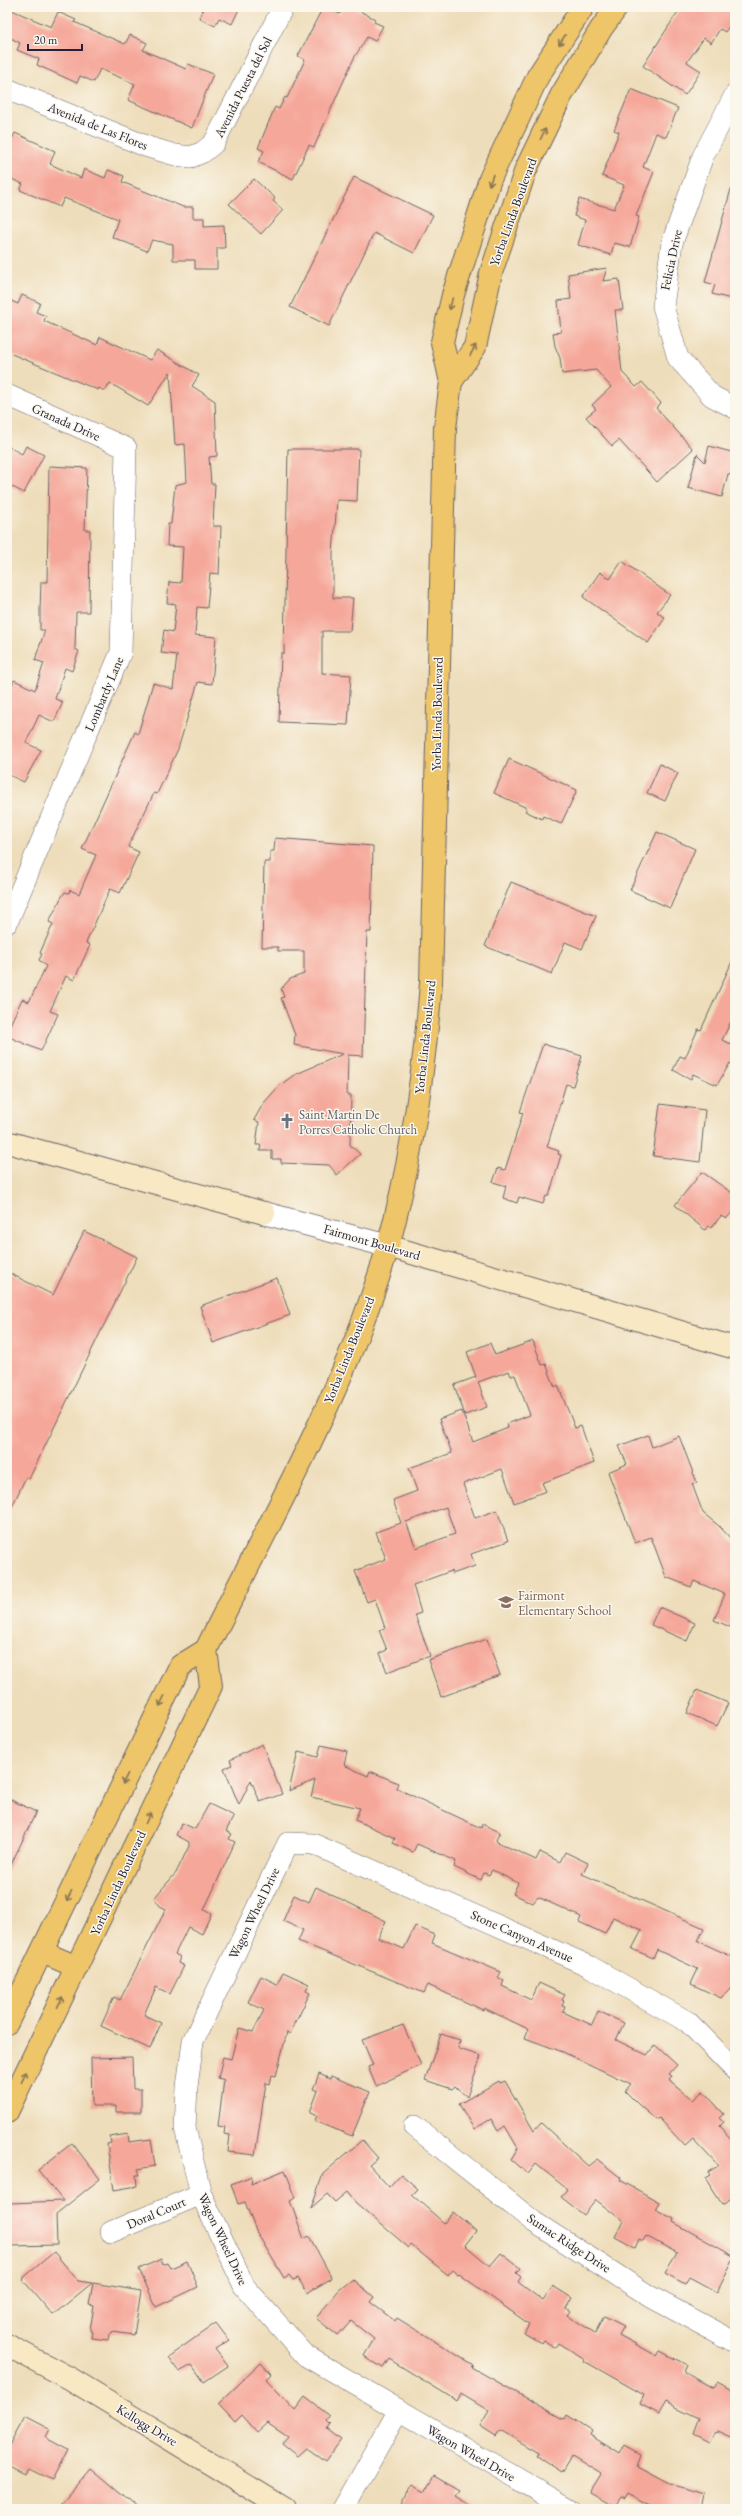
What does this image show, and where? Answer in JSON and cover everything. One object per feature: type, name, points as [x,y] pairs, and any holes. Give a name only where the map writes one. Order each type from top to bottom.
[{"type":"main road","name":"Yorba Linda Boulevard","points":[[7,2112],[211,1686],[206,1650],[342,1373],[388,1246],[409,1162],[424,1072],[431,983],[445,428],[451,382],[442,342],[454,295],[490,179],[538,76],[584,7]]},
{"type":"main road","name":"Yorba Linda Boulevard","points":[[451,382],[475,347],[491,273],[526,169],[561,96],[601,29],[618,7]]},
{"type":"main road","points":[[501,157],[526,169]]},
{"type":"main road","name":"Fairmont Boulevard","points":[[7,1142],[264,1213]]},
{"type":"main road","name":"Fairmont Boulevard","points":[[388,1246],[735,1348]]},
{"type":"main road","points":[[7,2023],[180,1666],[206,1650]]},
{"type":"main road","points":[[42,1952],[77,1967]]},
{"type":"main road","name":"Kellogg Drive","points":[[7,2345],[71,2379],[285,2509]]},
{"type":"street","name":"Avenida Puesta del Sol","points":[[191,156],[203,152],[214,143],[283,7]]},
{"type":"street","name":"Avenida de Las Flores","points":[[7,89],[148,147],[191,156]]},
{"type":"street","name":"Felicia Drive","points":[[735,96],[703,156],[672,243],[663,306],[678,358],[712,396],[735,408]]},
{"type":"street","name":"Granada Drive","points":[[7,395],[126,448]]},
{"type":"street","name":"Lombardy Lane","points":[[7,923],[122,652],[126,448]]},
{"type":"street","name":"Fairmont Boulevard","points":[[264,1213],[388,1246]]},
{"type":"street","name":"Stone Canyon Avenue","points":[[288,1843],[313,1844],[589,1966],[688,2022],[735,2070]]},
{"type":"street","name":"Wagon Wheel Drive","points":[[288,1843],[193,2041],[186,2087],[185,2128],[201,2194],[244,2286],[306,2356],[398,2412],[570,2509]]},
{"type":"street","name":"Sumac Ridge Drive","points":[[414,2126],[534,2222],[651,2297],[735,2342]]},
{"type":"street","name":"Doral Court","points":[[111,2232],[201,2194]]},
{"type":"street","points":[[343,2509],[398,2412]]},
{"type":"building","points":[[197,7],[240,7],[232,24],[219,18],[215,26],[199,18],[203,10]]},
{"type":"building","points":[[323,7],[340,14],[343,7],[352,7],[375,19],[374,22],[383,26],[375,41],[367,37],[354,58],[314,147],[309,145],[293,179],[258,162],[264,151],[258,148],[275,107],[279,109],[285,97],[287,98],[305,60],[298,56]]},
{"type":"building","points":[[681,7],[735,7],[735,18],[725,32],[720,29],[711,43],[704,38],[687,62],[701,71],[685,95],[643,66]]},
{"type":"building","points":[[7,8],[51,27],[58,12],[76,20],[74,22],[125,44],[130,35],[147,43],[143,50],[186,69],[188,64],[213,74],[192,128],[128,100],[135,84],[100,69],[94,82],[80,76],[77,83],[37,65],[39,59],[17,50],[20,43],[7,36]]},
{"type":"building","points":[[631,89],[678,108],[666,137],[656,133],[643,167],[654,172],[636,216],[639,217],[630,247],[614,243],[611,255],[578,245],[585,220],[574,216],[579,199],[614,209],[624,185],[602,176],[619,132],[614,130]]},
{"type":"building","points":[[15,133],[55,151],[50,164],[81,178],[84,169],[105,178],[108,170],[124,176],[122,182],[183,207],[193,207],[193,218],[204,218],[204,226],[224,225],[225,248],[217,248],[217,269],[195,269],[195,260],[173,260],[173,244],[152,240],[147,251],[112,237],[118,219],[64,198],[60,207],[20,190],[23,184],[7,177],[7,136],[12,139]]},
{"type":"building","points":[[354,177],[433,215],[414,253],[374,233],[329,326],[290,307]]},
{"type":"building","points":[[254,179],[275,198],[273,201],[283,210],[261,234],[229,204]]},
{"type":"building","points":[[731,189],[735,190],[735,300],[712,294],[715,285],[705,282]]},
{"type":"building","points":[[607,268],[603,281],[619,279],[623,310],[615,310],[622,372],[636,387],[642,382],[661,403],[656,408],[693,449],[657,482],[619,440],[612,446],[586,417],[596,409],[592,405],[611,387],[596,370],[562,374],[560,358],[555,346],[553,333],[561,332],[558,301],[571,299],[568,274]]},
{"type":"building","points":[[22,295],[40,303],[36,312],[46,316],[44,321],[97,345],[100,337],[150,360],[157,350],[199,375],[192,386],[215,401],[217,456],[209,457],[211,484],[215,484],[213,526],[221,526],[219,574],[210,573],[207,608],[197,607],[195,635],[216,637],[212,684],[198,682],[178,749],[157,794],[154,793],[128,847],[139,852],[120,893],[110,889],[86,943],[90,945],[74,980],[66,976],[50,1011],[58,1014],[41,1051],[7,1036],[7,1031],[22,999],[29,1002],[46,966],[39,960],[42,954],[40,953],[53,924],[49,922],[61,898],[65,892],[69,893],[70,890],[79,894],[96,855],[82,849],[135,732],[138,734],[153,683],[173,689],[177,655],[161,653],[164,630],[173,632],[176,604],[167,603],[169,582],[181,583],[183,547],[167,546],[168,524],[171,524],[175,485],[187,482],[185,444],[175,445],[170,372],[148,406],[110,383],[105,391],[99,388],[98,390],[7,352],[7,299],[18,304]]},
{"type":"building","points":[[7,446],[22,454],[26,446],[44,455],[24,493],[7,484]]},
{"type":"building","points":[[709,446],[735,453],[735,476],[728,474],[722,497],[688,488],[697,454],[705,462]]},
{"type":"building","points":[[288,449],[359,449],[357,501],[337,500],[333,554],[333,598],[353,598],[350,631],[322,631],[322,673],[351,675],[348,725],[279,722],[281,653],[284,653]]},
{"type":"building","points":[[49,466],[87,468],[85,530],[90,530],[89,612],[76,612],[75,649],[79,651],[72,671],[65,668],[55,699],[63,702],[54,722],[39,715],[26,743],[41,750],[24,782],[7,774],[7,695],[14,680],[35,690],[44,663],[35,660],[45,630],[40,630],[40,611],[41,582],[47,582]]},
{"type":"building","points":[[622,561],[670,595],[657,612],[665,618],[648,643],[583,597],[600,572],[610,579]]},
{"type":"building","points":[[509,759],[577,790],[561,824],[543,816],[542,819],[525,811],[527,808],[494,793]]},
{"type":"building","points":[[660,764],[678,773],[665,801],[647,793]]},
{"type":"building","points":[[657,832],[695,849],[670,908],[630,890]]},
{"type":"building","points":[[275,838],[373,846],[371,932],[367,932],[363,1056],[348,1055],[347,1095],[351,1095],[350,1145],[360,1154],[337,1175],[329,1165],[281,1163],[281,1159],[272,1159],[272,1151],[260,1151],[261,1145],[256,1145],[259,1122],[254,1120],[263,1104],[279,1086],[294,1075],[343,1054],[294,1045],[295,1035],[281,998],[284,997],[281,989],[290,979],[304,974],[304,951],[278,951],[278,947],[262,947],[264,862],[270,862],[270,851],[274,851]]},
{"type":"building","points":[[511,882],[596,916],[582,949],[565,942],[552,974],[485,946]]},
{"type":"building","points":[[735,955],[735,1013],[722,1040],[735,1046],[735,1066],[730,1063],[717,1085],[693,1074],[691,1079],[673,1070],[680,1056],[685,1058],[698,1029],[701,1030]]},
{"type":"building","points":[[543,1044],[582,1056],[573,1086],[566,1084],[547,1147],[559,1151],[558,1154],[561,1155],[549,1196],[546,1196],[543,1204],[519,1197],[517,1203],[503,1198],[506,1186],[493,1182],[498,1168],[505,1170],[523,1113],[520,1112]]},
{"type":"building","points":[[660,1104],[705,1110],[700,1162],[653,1156]]},
{"type":"building","points":[[702,1172],[735,1195],[735,1209],[726,1219],[721,1216],[711,1228],[708,1226],[705,1230],[675,1205]]},
{"type":"building","points":[[84,1231],[137,1257],[29,1479],[26,1477],[7,1517],[7,1272],[53,1295]]},
{"type":"building","points":[[277,1278],[290,1315],[213,1343],[200,1306]]},
{"type":"building","points":[[533,1341],[542,1365],[546,1364],[555,1387],[558,1385],[575,1428],[581,1426],[594,1463],[542,1483],[546,1491],[514,1503],[502,1469],[463,1484],[475,1518],[497,1510],[508,1541],[471,1554],[475,1566],[452,1574],[451,1571],[413,1585],[421,1613],[415,1615],[430,1656],[387,1672],[380,1653],[387,1650],[379,1630],[385,1628],[375,1599],[367,1602],[355,1571],[386,1559],[376,1532],[401,1523],[393,1500],[417,1491],[409,1468],[452,1453],[439,1419],[462,1411],[473,1442],[508,1428],[507,1424],[530,1415],[515,1375],[511,1376],[509,1371],[478,1382],[487,1407],[465,1415],[454,1385],[476,1377],[467,1352],[490,1343],[495,1355]],"holes":[[[446,1507],[455,1534],[416,1548],[406,1522]]]},
{"type":"building","points":[[648,1435],[652,1447],[679,1436],[697,1483],[692,1484],[703,1513],[719,1526],[735,1543],[735,1629],[714,1620],[725,1594],[694,1581],[691,1587],[666,1577],[651,1537],[635,1543],[608,1472],[627,1464],[619,1446]]},
{"type":"building","points":[[659,1607],[695,1623],[687,1641],[651,1625]]},
{"type":"building","points":[[487,1639],[500,1675],[441,1697],[428,1660]]},
{"type":"building","points":[[697,1690],[728,1703],[717,1726],[687,1713]]},
{"type":"building","points":[[262,1744],[282,1794],[260,1802],[251,1780],[239,1805],[224,1768],[232,1765],[230,1760]]},
{"type":"building","points":[[321,1745],[347,1751],[344,1765],[368,1776],[370,1771],[398,1783],[396,1788],[481,1828],[482,1824],[500,1832],[496,1840],[497,1842],[536,1860],[540,1852],[560,1862],[565,1852],[588,1863],[582,1874],[704,1928],[698,1941],[735,1958],[735,1990],[730,1988],[721,1998],[691,1984],[698,1969],[657,1950],[653,1958],[632,1949],[642,1930],[613,1917],[605,1934],[579,1922],[581,1917],[538,1897],[533,1903],[513,1894],[518,1883],[492,1870],[489,1875],[484,1873],[481,1880],[454,1867],[456,1861],[417,1844],[413,1852],[393,1843],[395,1838],[355,1820],[360,1808],[311,1797],[315,1780],[289,1791],[298,1752],[318,1757]]},
{"type":"building","points":[[7,1798],[36,1812],[7,1873]]},
{"type":"building","points":[[209,1804],[234,1816],[226,1831],[232,1834],[229,1839],[235,1842],[204,1910],[211,1914],[202,1934],[188,1927],[175,1954],[180,1957],[178,1963],[184,1966],[170,1994],[156,1987],[144,2015],[161,2023],[150,2049],[101,2026],[114,1997],[120,2000],[166,1909],[160,1906],[154,1898],[176,1873],[189,1846],[189,1842],[176,1835],[182,1823],[195,1829]]},
{"type":"building","points":[[316,1887],[386,1921],[378,1938],[404,1949],[415,1926],[435,1935],[432,1943],[501,1972],[498,1978],[504,1980],[502,1986],[531,2000],[539,1983],[565,1995],[562,2000],[564,2001],[562,2006],[565,2007],[563,2012],[592,2025],[598,2011],[624,2023],[616,2040],[647,2055],[655,2045],[677,2065],[669,2074],[672,2076],[669,2080],[693,2100],[703,2091],[724,2114],[719,2118],[723,2122],[719,2126],[735,2143],[735,2196],[722,2204],[705,2178],[710,2175],[708,2172],[718,2166],[693,2139],[685,2146],[659,2118],[656,2120],[638,2104],[625,2091],[631,2084],[563,2052],[525,2038],[528,2030],[526,2028],[484,2008],[483,2010],[428,1985],[424,1993],[298,1941],[303,1930],[283,1921],[294,1895],[309,1902]]},
{"type":"building","points":[[283,1972],[309,1984],[306,1991],[310,1993],[290,2034],[287,2032],[276,2076],[272,2075],[270,2084],[266,2083],[255,2155],[228,2152],[230,2135],[224,2134],[225,2127],[218,2126],[224,2080],[218,2078],[223,2057],[231,2059],[239,2028],[253,2032],[264,2010],[248,2002],[261,1976],[277,1984]]},
{"type":"building","points":[[403,2025],[421,2065],[376,2086],[368,2067],[373,2065],[362,2040]]},
{"type":"building","points":[[441,2034],[460,2040],[459,2049],[481,2056],[467,2097],[455,2086],[452,2089],[425,2080]]},
{"type":"building","points":[[132,2057],[133,2089],[141,2089],[141,2112],[116,2112],[116,2106],[92,2106],[91,2058]]},
{"type":"building","points":[[319,2074],[330,2079],[331,2076],[370,2092],[352,2136],[315,2121],[317,2115],[310,2112],[318,2091],[313,2089]]},
{"type":"building","points":[[499,2081],[500,2083],[505,2081],[534,2131],[541,2123],[588,2166],[597,2159],[621,2178],[620,2180],[659,2202],[655,2209],[674,2219],[673,2222],[735,2257],[717,2292],[689,2277],[685,2284],[665,2273],[677,2253],[646,2236],[643,2241],[639,2239],[635,2248],[615,2237],[623,2221],[596,2200],[584,2215],[561,2197],[567,2189],[536,2164],[528,2174],[511,2159],[518,2148],[505,2126],[498,2131],[491,2119],[474,2129],[459,2104]]},
{"type":"building","points":[[128,2134],[129,2142],[151,2139],[155,2166],[138,2169],[140,2175],[136,2175],[137,2186],[114,2190],[107,2144],[111,2143],[110,2137]]},
{"type":"building","points":[[362,2140],[378,2158],[369,2165],[389,2187],[401,2174],[418,2189],[412,2195],[444,2223],[453,2212],[476,2231],[465,2245],[490,2266],[501,2253],[520,2268],[516,2273],[521,2277],[518,2282],[543,2301],[553,2286],[572,2298],[566,2308],[570,2311],[567,2315],[595,2333],[604,2316],[624,2326],[619,2335],[657,2356],[660,2351],[687,2365],[684,2372],[713,2388],[717,2382],[735,2391],[735,2440],[717,2432],[714,2433],[709,2442],[693,2434],[699,2418],[666,2402],[659,2414],[640,2404],[644,2395],[584,2361],[585,2359],[559,2343],[556,2348],[543,2340],[541,2343],[524,2333],[529,2324],[459,2274],[458,2275],[452,2270],[448,2275],[411,2245],[409,2248],[356,2203],[347,2192],[335,2202],[327,2194],[311,2208],[323,2174]]},
{"type":"building","points":[[72,2143],[100,2179],[56,2214],[57,2245],[7,2246],[7,2227],[11,2225],[10,2203],[63,2201],[38,2170]]},
{"type":"building","points":[[285,2170],[296,2198],[290,2201],[304,2239],[309,2236],[332,2278],[307,2293],[298,2278],[293,2280],[289,2275],[284,2278],[256,2231],[245,2202],[238,2204],[231,2184],[252,2176],[251,2184]]},
{"type":"building","points":[[54,2252],[78,2281],[92,2283],[53,2315],[22,2279]]},
{"type":"building","points":[[161,2259],[163,2265],[168,2263],[171,2268],[187,2261],[198,2287],[156,2307],[139,2269]]},
{"type":"building","points":[[353,2279],[374,2297],[370,2302],[395,2321],[397,2318],[473,2365],[471,2367],[562,2418],[565,2419],[567,2415],[592,2431],[590,2435],[620,2454],[625,2445],[641,2454],[637,2467],[669,2484],[705,2494],[702,2509],[655,2509],[627,2494],[624,2499],[621,2497],[615,2506],[590,2492],[601,2474],[572,2456],[562,2472],[537,2456],[539,2453],[500,2430],[496,2436],[480,2426],[489,2411],[461,2394],[457,2401],[389,2359],[383,2368],[364,2356],[374,2339],[351,2321],[338,2336],[316,2318],[339,2290]]},
{"type":"building","points":[[93,2283],[141,2291],[134,2335],[113,2332],[112,2334],[109,2334],[108,2340],[91,2338],[92,2331],[90,2330],[94,2306],[89,2305]]},
{"type":"building","points":[[216,2323],[229,2340],[215,2349],[228,2366],[204,2382],[192,2365],[179,2372],[168,2357]]},
{"type":"building","points":[[261,2363],[271,2374],[266,2379],[295,2410],[305,2397],[330,2416],[326,2421],[330,2425],[327,2429],[341,2440],[325,2462],[306,2448],[297,2456],[282,2444],[288,2437],[267,2423],[257,2432],[242,2415],[235,2422],[218,2404]]},
{"type":"building","points":[[25,2416],[50,2429],[46,2437],[68,2449],[52,2480],[30,2469],[27,2474],[7,2464],[7,2449]]},
{"type":"building","points":[[91,2468],[140,2509],[56,2509]]},
{"type":"building","points":[[434,2476],[460,2491],[456,2496],[477,2509],[398,2509],[413,2484],[425,2491]]},
{"type":"place","name":"Saint Martin De Porres Catholic Church","points":[[287,1121]]},
{"type":"place","name":"Fairmont Elementary School","points":[[506,1602]]}]
